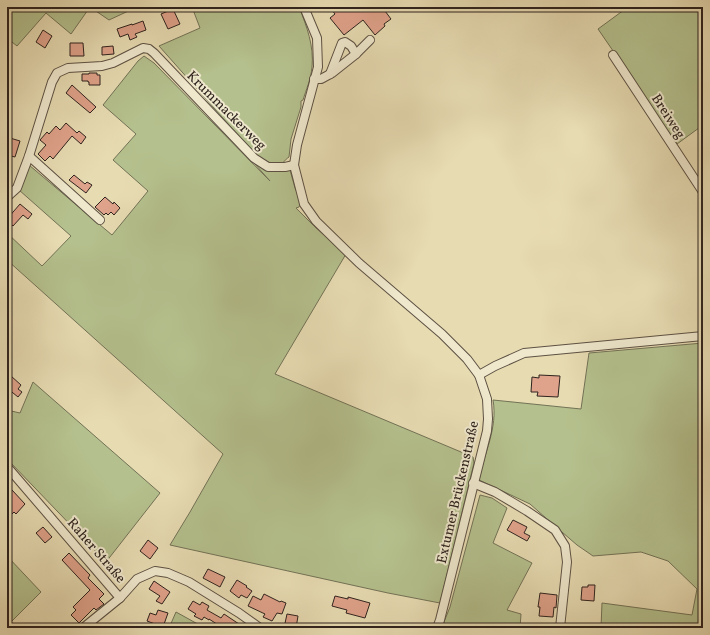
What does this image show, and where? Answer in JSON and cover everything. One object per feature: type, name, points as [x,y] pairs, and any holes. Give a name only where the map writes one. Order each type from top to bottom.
[{"type":"street","points":[[304,7],[317,38],[318,67],[297,145],[294,165],[304,204],[316,221],[359,262],[442,334],[479,375],[524,353],[703,336]]},
{"type":"street","points":[[314,79],[321,79],[330,74],[356,54],[370,40]]},
{"type":"street","points":[[330,74],[342,43],[345,42],[351,46],[356,54]]},
{"type":"street","name":"Krummackerweg","points":[[7,197],[17,188],[29,156],[52,82],[57,73],[68,68],[102,66],[113,63],[143,48],[154,53],[254,158],[268,167],[285,167],[294,165]]},
{"type":"street","name":"Breiweg","points":[[613,55],[703,192]]},
{"type":"street","points":[[29,156],[100,220]]},
{"type":"street","name":"Extumer Brückenstraße","points":[[437,628],[487,431],[488,419],[486,399],[479,375]]},
{"type":"street","name":"Raher Straße","points":[[7,468],[120,598],[137,579],[155,571],[168,572],[189,582],[260,628]]},
{"type":"street","points":[[473,483],[495,492],[527,511],[554,530],[565,546],[567,562],[560,628]]},
{"type":"street","points":[[83,628],[120,598]]},
{"type":"green space","points":[[7,7],[90,7],[71,34],[46,13],[17,46],[7,38]]},
{"type":"green space","points":[[90,7],[137,7],[109,20]]},
{"type":"green space","points":[[192,7],[299,7],[311,44],[312,67],[310,80],[303,100],[301,101],[301,107],[291,139],[289,157],[282,163],[270,163],[253,152],[159,46],[200,28]]},
{"type":"green space","points":[[628,7],[703,7],[703,125],[677,144],[598,29]]},
{"type":"green space","points":[[144,56],[154,63],[270,181],[254,163],[269,169],[290,170],[301,202],[299,207],[296,208],[346,254],[275,374],[473,457],[474,463],[440,603],[170,545],[223,454],[7,260],[7,233],[42,266],[71,236],[19,190],[29,165],[112,235],[148,191],[113,160],[136,134],[103,105],[138,61]]},
{"type":"green space","points":[[703,343],[703,628],[601,628],[602,603],[692,615],[697,589],[668,561],[641,552],[593,556],[577,545],[530,504],[479,480],[494,421],[493,400],[581,409],[589,353]]},
{"type":"green space","points":[[33,382],[160,493],[106,562],[7,460],[7,410],[20,413]]},
{"type":"green space","points":[[480,495],[492,498],[507,508],[493,543],[532,563],[507,610],[521,614],[520,628],[442,627],[450,607]]},
{"type":"green space","points":[[7,556],[41,592],[7,626]]},
{"type":"green space","points":[[176,612],[205,628],[169,628]]},
{"type":"building","points":[[335,7],[355,7],[359,11],[364,7],[382,7],[391,19],[384,24],[385,26],[375,35],[363,20],[344,35],[330,18],[335,14],[332,10]]},
{"type":"building","points":[[173,9],[180,24],[168,29],[161,14]]},
{"type":"building","points":[[143,21],[146,30],[135,34],[137,37],[130,40],[128,34],[120,37],[117,29]]},
{"type":"building","points":[[43,30],[52,36],[45,48],[36,42]]},
{"type":"building","points":[[70,43],[83,43],[84,56],[70,56]]},
{"type":"building","points":[[113,46],[114,54],[102,55],[102,47]]},
{"type":"building","points":[[97,73],[97,75],[100,75],[100,85],[89,85],[88,81],[82,81],[82,74]]},
{"type":"building","points":[[72,85],[96,107],[90,113],[66,93]]},
{"type":"building","points":[[66,123],[77,133],[79,131],[86,137],[81,144],[72,136],[53,159],[50,156],[45,161],[38,154],[46,145],[40,140],[47,132],[49,134],[56,126],[60,130]]},
{"type":"building","points":[[10,138],[20,141],[15,157],[7,155],[7,148]]},
{"type":"building","points":[[74,175],[85,184],[87,182],[92,185],[86,193],[69,180]]},
{"type":"building","points":[[105,197],[113,204],[114,202],[120,208],[114,215],[111,212],[108,215],[106,213],[104,215],[95,207]]},
{"type":"building","points":[[20,204],[32,214],[28,219],[23,215],[13,226],[7,219]]},
{"type":"building","points":[[539,375],[560,376],[558,397],[537,396],[538,392],[531,392],[532,377],[539,378]]},
{"type":"building","points":[[11,376],[21,385],[18,389],[22,392],[18,397],[7,388],[7,380]]},
{"type":"building","points":[[12,490],[25,504],[16,514],[14,512],[7,519],[7,495]]},
{"type":"building","points":[[513,520],[527,527],[524,533],[530,536],[527,541],[507,530]]},
{"type":"building","points":[[43,527],[52,537],[45,543],[36,533]]},
{"type":"building","points":[[148,540],[158,548],[150,559],[140,551]]},
{"type":"building","points":[[69,553],[90,575],[88,578],[104,594],[99,599],[104,604],[96,610],[94,608],[79,623],[71,615],[76,610],[73,607],[90,590],[62,560]]},
{"type":"building","points":[[208,569],[225,577],[220,587],[203,578]]},
{"type":"building","points":[[237,580],[252,591],[247,598],[241,595],[239,598],[230,591]]},
{"type":"building","points":[[154,581],[170,592],[162,604],[156,601],[160,596],[149,589]]},
{"type":"building","points":[[588,585],[595,585],[594,601],[581,600],[582,587],[588,587]]},
{"type":"building","points":[[540,593],[557,595],[556,608],[554,607],[553,617],[539,616],[540,607],[538,607]]},
{"type":"building","points":[[264,594],[280,602],[286,603],[282,614],[277,613],[272,621],[263,617],[265,614],[248,606],[253,596],[261,600]]},
{"type":"building","points":[[335,596],[348,599],[348,597],[370,603],[365,618],[346,613],[347,610],[332,606]]},
{"type":"building","points":[[193,601],[200,605],[202,602],[209,606],[207,610],[221,618],[224,614],[245,628],[223,628],[209,619],[204,617],[202,620],[194,616],[196,614],[188,609]]},
{"type":"building","points":[[158,610],[168,613],[163,627],[147,621],[150,613],[156,615]]},
{"type":"building","points":[[287,614],[298,616],[296,628],[284,628]]}]
